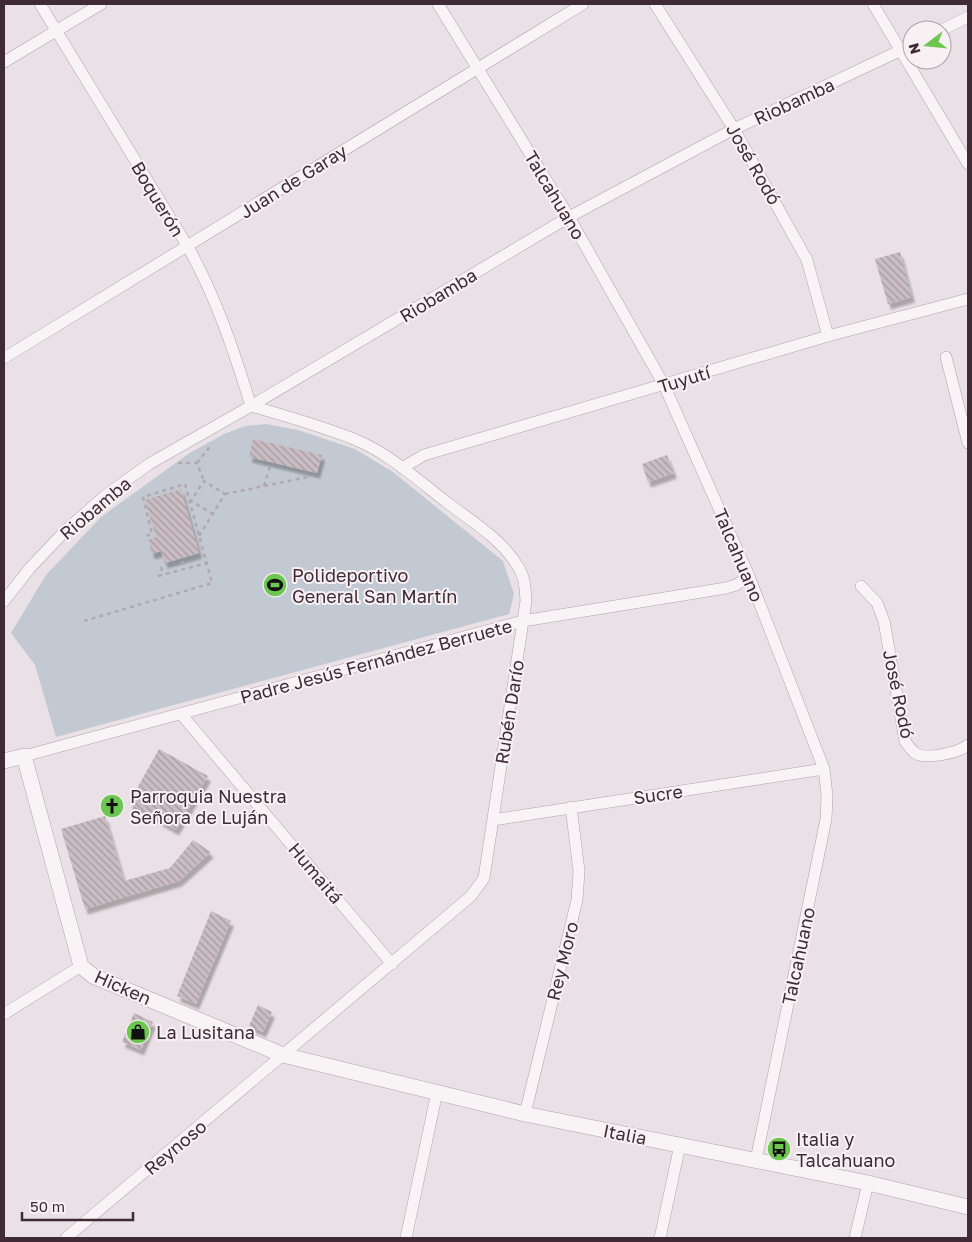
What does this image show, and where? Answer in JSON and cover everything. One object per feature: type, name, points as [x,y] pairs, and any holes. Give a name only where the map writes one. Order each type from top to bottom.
[{"type":"street","name":"Boquerón","points":[[40,4],[205,277],[222,319],[251,406]]},
{"type":"street","points":[[4,62],[101,4]]},
{"type":"street","name":"Talcahuano","points":[[438,4],[569,217],[664,385],[749,576],[824,769],[827,796],[826,819],[756,1160]]},
{"type":"street","name":"Juan de Garay","points":[[4,358],[583,4]]},
{"type":"street","name":"José Rodó","points":[[655,4],[734,129],[807,260],[828,336]]},
{"type":"street","points":[[873,4],[902,42]]},
{"type":"street","points":[[952,25],[968,17]]},
{"type":"street","name":"Riobamba","points":[[4,601],[30,568],[66,529],[106,495],[149,464],[251,406],[569,217],[734,129],[902,50]]},
{"type":"street","points":[[919,70],[968,164]]},
{"type":"street","name":"Tuyutí","points":[[402,468],[424,456],[828,336],[968,298]]},
{"type":"street","points":[[946,357],[968,443]]},
{"type":"street","name":"Rubén Darío","points":[[251,406],[357,440],[402,468],[501,544],[517,564],[525,580],[526,600],[484,878],[471,896],[283,1055]]},
{"type":"street","name":"Padre Jesús Fernández Berruete","points":[[4,762],[523,621],[726,588],[736,585],[749,576]]},
{"type":"street","name":"José Rodó","points":[[861,586],[876,603],[884,621],[905,741],[913,752],[920,755],[933,756],[962,750],[968,746]]},
{"type":"street","name":"Humaitá","points":[[181,714],[392,964]]},
{"type":"street","name":"Hicken","points":[[24,756],[80,966],[93,976],[283,1055]]},
{"type":"street","name":"Sucre","points":[[493,820],[824,769]]},
{"type":"street","name":"Rey Moro","points":[[525,1114],[577,900],[579,871],[570,807]]},
{"type":"street","points":[[4,1014],[80,966]]},
{"type":"street","name":"Italia","points":[[283,1055],[525,1114],[968,1204]]},
{"type":"street","name":"Reynoso","points":[[66,1238],[283,1055]]},
{"type":"street","points":[[406,1238],[437,1092]]},
{"type":"street","points":[[660,1238],[680,1145]]},
{"type":"street","points":[[855,1238],[868,1183]]},
{"type":"path","points":[[178,463],[197,463],[204,481],[225,494],[308,477]]},
{"type":"path","points":[[264,486],[271,463]]},
{"type":"path","points":[[190,501],[204,481]]},
{"type":"path","points":[[84,621],[212,583],[185,484],[143,497],[152,534],[145,536]]},
{"type":"path","points":[[200,536],[225,494]]},
{"type":"path","points":[[190,501],[212,514]]},
{"type":"path","points":[[182,561],[184,569]]},
{"type":"path","points":[[158,576],[207,562]]},
{"type":"path","points":[[161,567],[164,575]]},
{"type":"shaded area","name":"Polideportivo General San Martín","points":[[266,424],[298,430],[355,449],[393,472],[503,561],[514,594],[509,614],[56,737],[35,665],[11,633],[46,575],[101,517],[188,454],[224,434],[245,426]]},
{"type":"building","points":[[900,252],[912,297],[888,304],[875,259]]},
{"type":"building","points":[[253,439],[322,455],[317,473],[249,457]]},
{"type":"building","points":[[667,455],[674,473],[648,482],[642,464]]},
{"type":"building","points":[[181,489],[199,553],[165,563],[161,551],[152,554],[148,540],[156,537],[145,500]]},
{"type":"building","points":[[159,749],[208,776],[176,830],[129,803]]},
{"type":"building","points":[[105,816],[124,881],[170,868],[193,840],[211,852],[179,881],[85,909],[61,829]]},
{"type":"building","points":[[211,911],[231,921],[196,1004],[177,996]]},
{"type":"building","points":[[258,1005],[272,1012],[263,1032],[249,1026]]},
{"type":"building","name":"La Lusitana","points":[[134,1013],[153,1022],[141,1050],[122,1042]]},
{"type":"place","name":"Polideportivo General San Martín","points":[[275,585]]},
{"type":"place","name":"Parroquia Nuestra Señora de Luján","points":[[112,806]]},
{"type":"place","name":"La Lusitana","points":[[138,1032]]},
{"type":"place","name":"Italia y Talcahuano","points":[[779,1149]]}]
